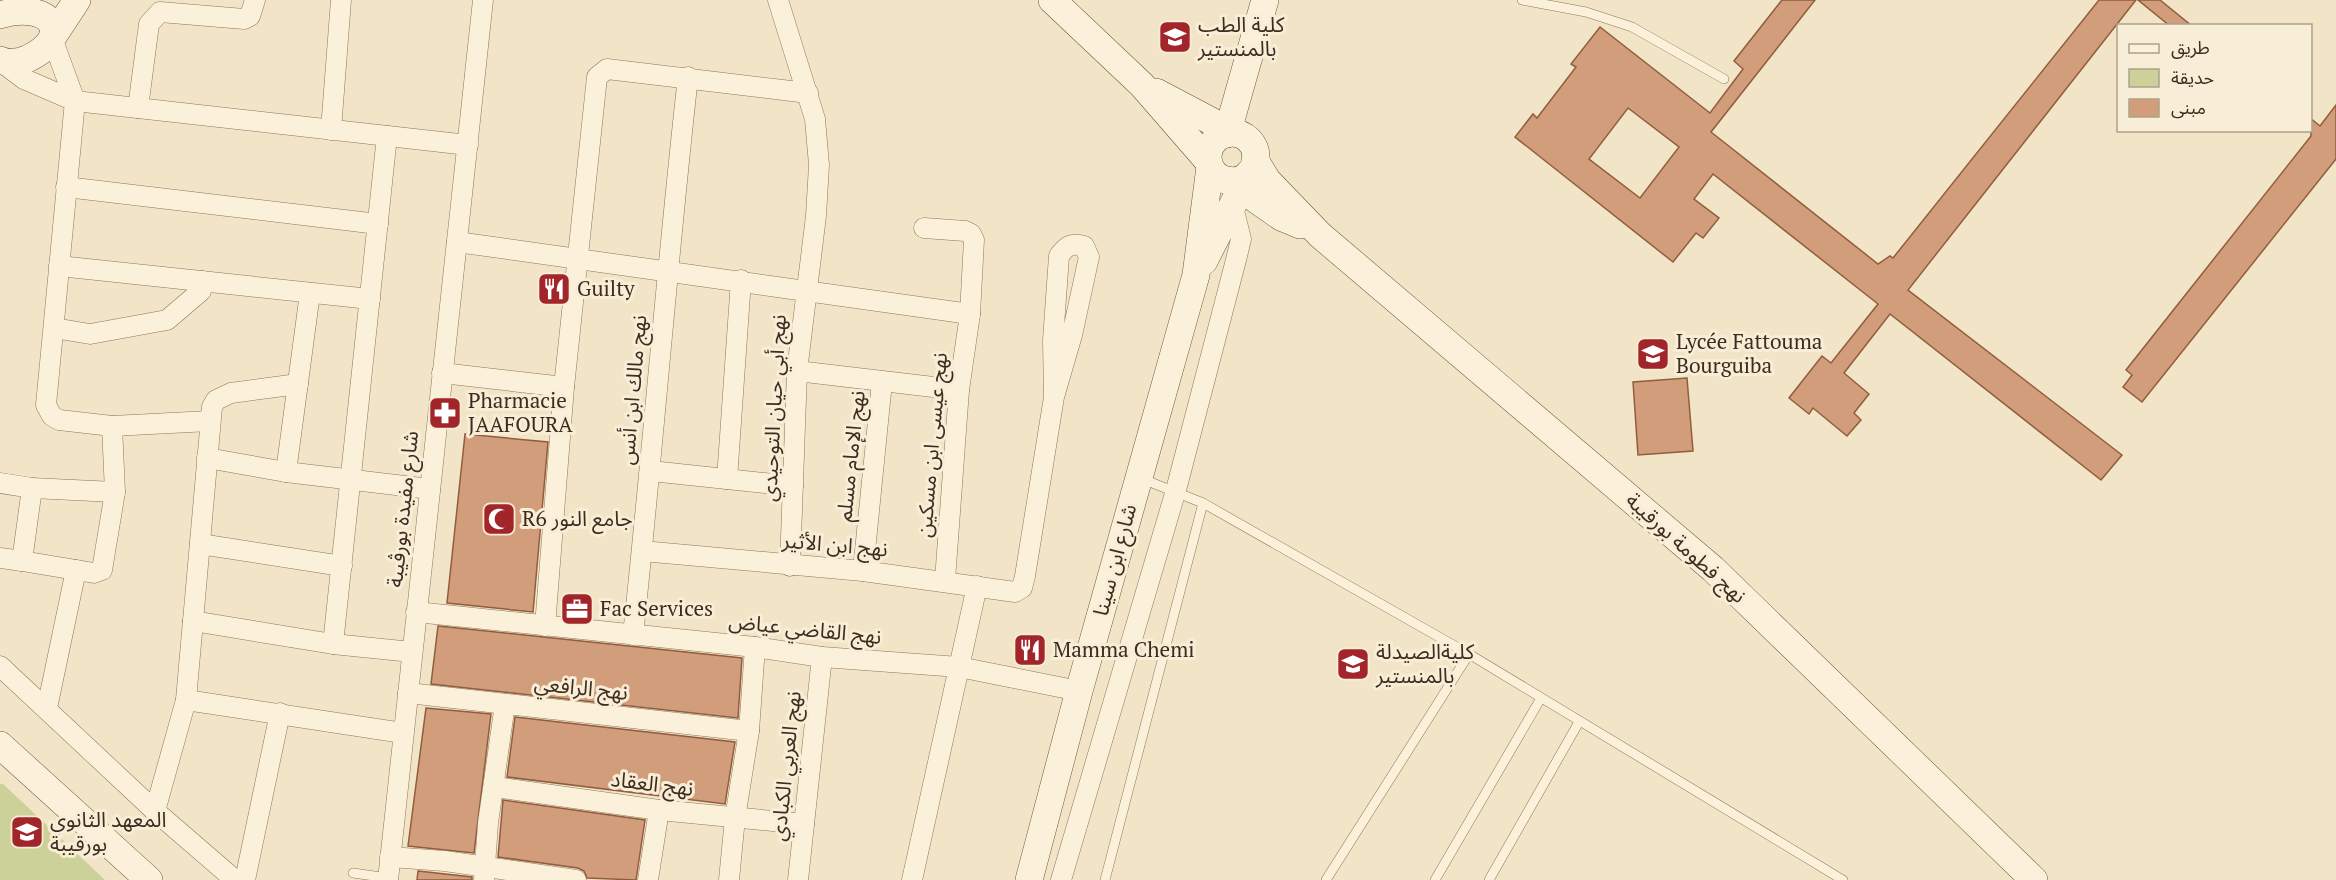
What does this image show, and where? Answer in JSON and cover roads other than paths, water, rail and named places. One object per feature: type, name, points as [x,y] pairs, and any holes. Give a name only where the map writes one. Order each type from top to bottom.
[{"type":"main road","points":[[4,64],[39,52],[52,38],[77,0]]},
{"type":"main road","points":[[1052,0],[1142,84],[1211,121],[1232,165],[1196,275]]},
{"type":"main road","points":[[1196,275],[1246,120],[1247,67],[1265,0]]},
{"type":"main road","points":[[23,6],[54,21],[52,38]]},
{"type":"main road","name":"نهج فطومة بورقيبة","points":[[1232,165],[1267,180],[1320,235],[1713,569],[2034,880]]},
{"type":"main road","name":"شارع ابن سينا","points":[[1029,880],[1079,691],[1196,275]]},
{"type":"main road","points":[[0,745],[149,880]]},
{"type":"street","points":[[138,108],[149,24],[153,17],[160,12],[243,19],[250,16],[255,0]]},
{"type":"street","points":[[331,130],[341,0]]},
{"type":"street","name":"شارع مفيدة بورڨيبة","points":[[388,879],[483,0]]},
{"type":"street","name":"نهج أبي حيان التوحيدي","points":[[778,0],[808,93],[817,136],[819,190],[797,371],[789,566]]},
{"type":"street","points":[[52,38],[75,101],[46,405],[48,411],[58,420],[112,426],[210,421]]},
{"type":"street","points":[[4,64],[24,80],[75,101],[468,145]]},
{"type":"street","points":[[545,626],[564,387],[597,77],[607,69],[808,93]]},
{"type":"street","name":"نهج مالك ابن أنس","points":[[633,635],[651,471],[666,270],[688,77]]},
{"type":"street","points":[[333,644],[387,136]]},
{"type":"street","points":[[1061,880],[1176,490],[1239,248],[1232,165]]},
{"type":"street","points":[[66,187],[378,224]]},
{"type":"street","name":"نهج عيسى ابن مسكين","points":[[924,228],[971,234],[974,240],[970,314],[959,390],[945,580]]},
{"type":"street","points":[[457,242],[741,280],[970,314]]},
{"type":"street","points":[[1073,243],[1084,246],[1089,257],[1072,335],[1054,397],[1053,340],[1059,256],[1066,246],[1073,243]]},
{"type":"street","points":[[59,266],[370,299]]},
{"type":"street","points":[[727,479],[741,280]]},
{"type":"street","points":[[54,328],[90,334],[166,320],[201,291],[202,281]]},
{"type":"street","points":[[286,472],[310,293]]},
{"type":"street","points":[[797,371],[959,390]]},
{"type":"street","points":[[442,373],[564,387]]},
{"type":"street","name":"نهج الإمام مسلم","points":[[863,571],[882,382]]},
{"type":"street","points":[[155,810],[186,700],[212,407],[222,396],[298,384]]},
{"type":"street","name":"نهج ابن الأثير","points":[[642,551],[863,571],[945,580],[1016,592],[1022,588],[1054,397]]},
{"type":"street","points":[[0,558],[94,573],[102,570],[115,492],[112,426]]},
{"type":"street","points":[[207,458],[286,472],[430,489]]},
{"type":"street","points":[[651,471],[793,486]]},
{"type":"street","points":[[0,483],[33,488],[115,492]]},
{"type":"street","points":[[22,561],[33,488]]},
{"type":"street","points":[[200,544],[342,566]]},
{"type":"street","points":[[47,708],[76,570]]},
{"type":"street","points":[[912,880],[977,586]]},
{"type":"street","name":"نهج القاضي عياض","points":[[416,612],[755,647],[822,657],[959,667],[1079,691]]},
{"type":"street","points":[[193,621],[333,644],[412,652]]},
{"type":"street","points":[[729,880],[735,818],[749,731],[755,647]]},
{"type":"street","name":"نهج العربي الكبادي","points":[[798,880],[822,657]]},
{"type":"street","points":[[0,666],[155,810],[235,880]]},
{"type":"street","name":"نهج الرافعي","points":[[408,693],[749,731]]},
{"type":"street","points":[[186,700],[403,733]]},
{"type":"street","points":[[485,873],[488,824],[505,704]]},
{"type":"street","points":[[245,880],[280,713]]},
{"type":"street","name":"نهج العقاد","points":[[495,787],[659,810],[804,824]]},
{"type":"street","points":[[648,880],[659,810]]},
{"type":"street","points":[[390,857],[485,873],[576,880]]},
{"type":"lane","points":[[1522,0],[1586,12],[1632,27],[1724,79]]},
{"type":"lane","points":[[1138,478],[1176,490],[1203,502],[1469,654],[1843,880]]},
{"type":"lane","points":[[1105,880],[1203,502]]},
{"type":"lane","points":[[1326,880],[1469,654]]},
{"type":"lane","points":[[1435,880],[1541,698]]},
{"type":"lane","points":[[1489,880],[1579,722]]},
{"type":"lane","points":[[353,873],[388,879]]},
{"type":"place","name":"كلية الطب بالمنستير","points":[[1175,37]]},
{"type":"place","name":"Guilty","points":[[554,289]]},
{"type":"place","name":"Lycée Fattouma Bourguiba","points":[[1653,354]]},
{"type":"place","name":"Pharmacie JAAFOURA","points":[[445,413]]},
{"type":"place","name":"R6 جامع النور","points":[[499,519]]},
{"type":"place","name":"Fac Services","points":[[577,609]]},
{"type":"place","name":"Mamma Chemi","points":[[1030,650]]},
{"type":"place","name":"كليةالصيدلة بالمنستير","points":[[1353,664]]},
{"type":"place","name":"المعهد الثانوي بورقيبة","points":[[27,832]]}]
